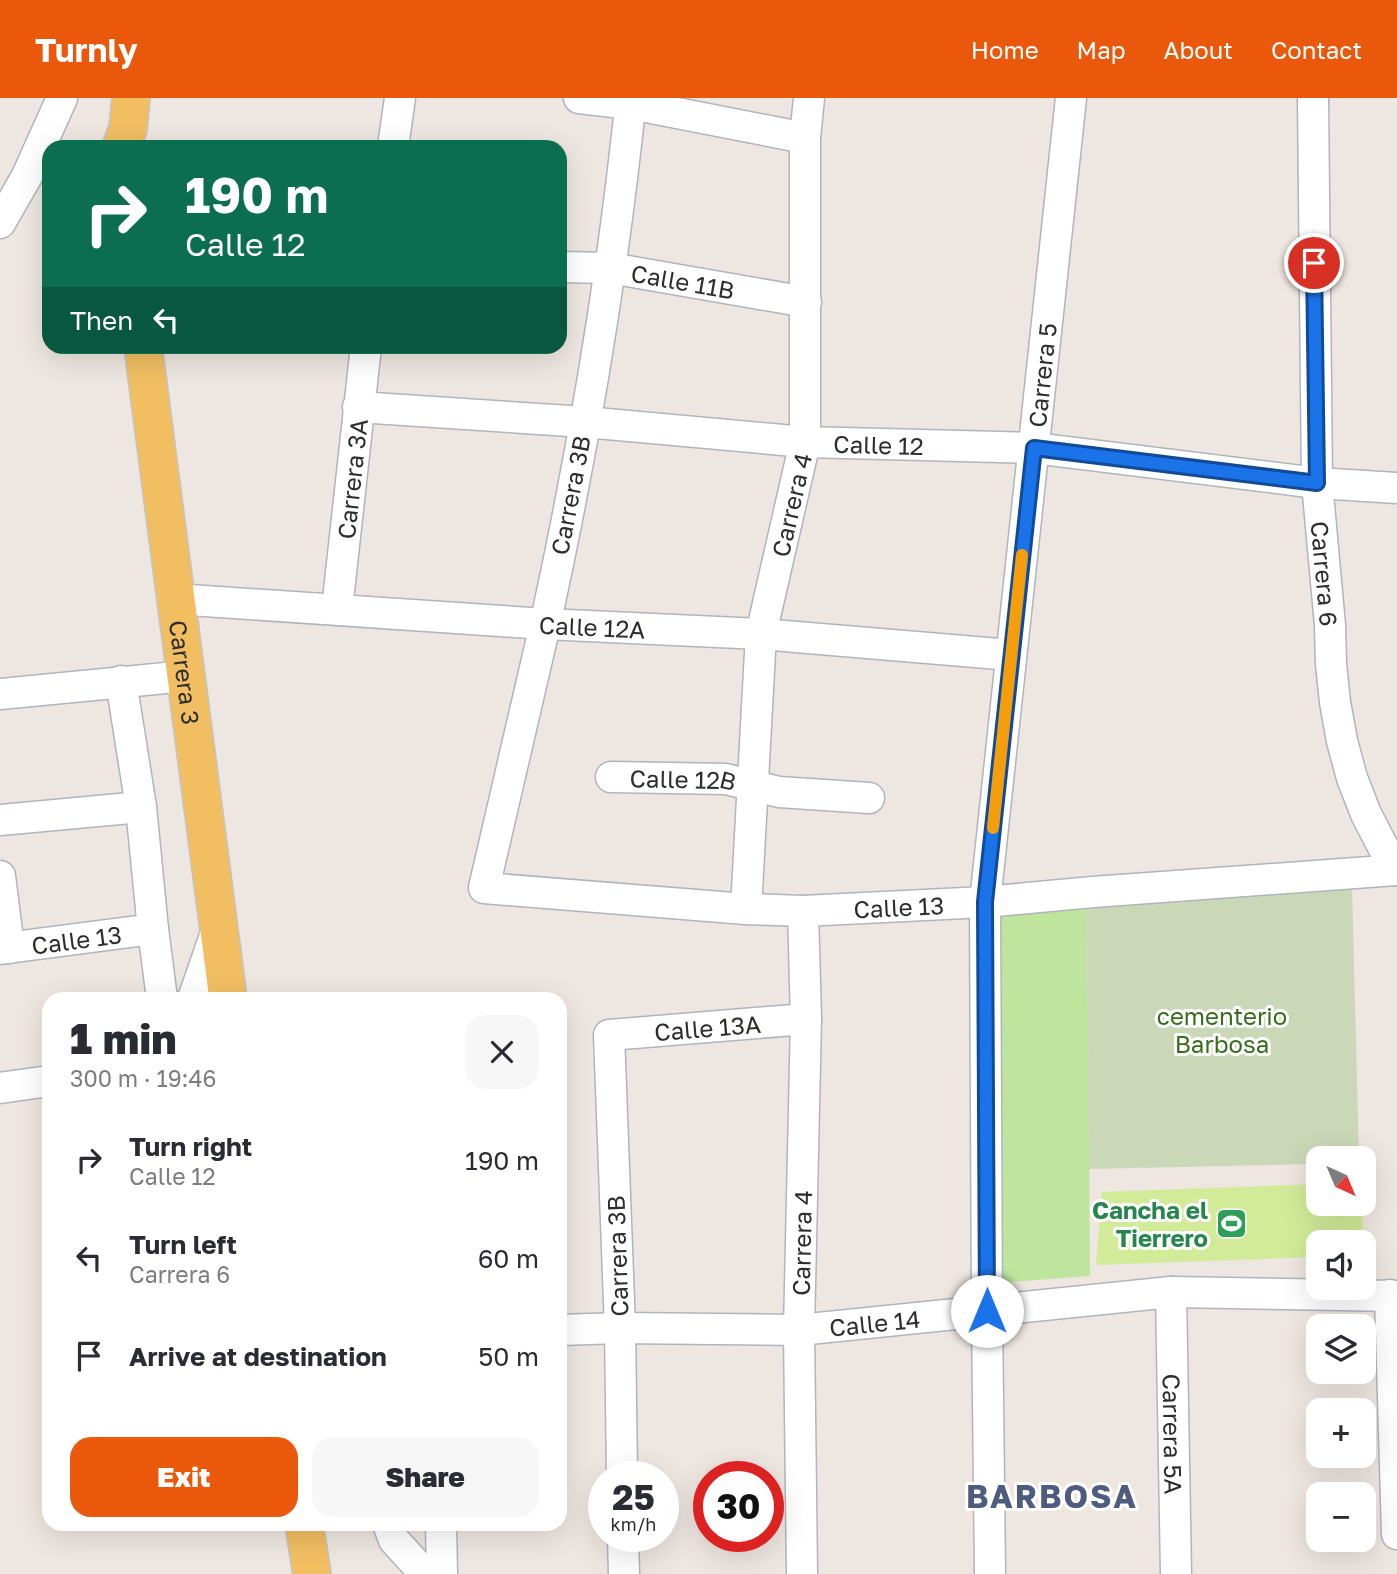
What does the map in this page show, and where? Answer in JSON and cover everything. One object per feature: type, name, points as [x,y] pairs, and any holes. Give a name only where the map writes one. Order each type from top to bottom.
[{"type":"main road","points":[[106,98],[108,125],[115,140]]},
{"type":"main road","points":[[122,140],[128,129],[131,98]]},
{"type":"main road","name":"Carrera 3","points":[[144,354],[227,992]]},
{"type":"main road","points":[[305,1531],[312,1574]]},
{"type":"street","points":[[43,140],[61,98]]},
{"type":"street","points":[[394,140],[400,98]]},
{"type":"street","points":[[579,98],[631,101],[806,138]]},
{"type":"street","name":"Carrera 4","points":[[746,909],[761,634],[805,442],[806,138],[809,98]]},
{"type":"street","name":"Carrera 5","points":[[990,1574],[985,902],[1071,98]]},
{"type":"street","name":"Carrera 6","points":[[1313,98],[1317,483],[1334,689],[1342,741],[1352,778],[1366,814],[1396,870]]},
{"type":"street","name":"Carrera 3B","points":[[484,888],[545,624],[585,422],[610,268],[631,101]]},
{"type":"street","points":[[0,223],[27,176],[42,142]]},
{"type":"street","name":"Calle 11B","points":[[567,267],[610,268],[806,302]]},
{"type":"street","name":"Carrera 3A","points":[[337,609],[365,354]]},
{"type":"street","name":"Calle 12","points":[[358,407],[585,422],[805,442],[1034,448],[1317,483],[1397,488]]},
{"type":"street","name":"Calle 12A","points":[[175,598],[545,624],[761,634],[1011,655]]},
{"type":"street","points":[[0,694],[186,676]]},
{"type":"street","points":[[121,681],[141,807],[161,992]]},
{"type":"street","name":"Calle 12B","points":[[611,777],[726,779],[779,792],[869,798]]},
{"type":"street","points":[[0,820],[141,807]]},
{"type":"street","name":"Calle 13","points":[[484,888],[746,909],[803,911],[985,902],[1396,870]]},
{"type":"street","points":[[0,876],[4,949]]},
{"type":"street","name":"Carrera 4","points":[[802,1574],[799,1330],[806,1019],[803,911]]},
{"type":"street","points":[[196,992],[219,927]]},
{"type":"street","name":"Calle 13","points":[[4,949],[153,929]]},
{"type":"street","name":"Calle 13A","points":[[609,1035],[806,1019]]},
{"type":"street","name":"Carrera 3B","points":[[609,1035],[620,1328],[622,1461]]},
{"type":"street","points":[[0,1088],[42,1082]]},
{"type":"street","name":"Calle 14","points":[[567,1329],[799,1330],[1171,1292],[1393,1296]]},
{"type":"street","name":"Carrera 5A","points":[[1171,1292],[1176,1574]]},
{"type":"street","points":[[1393,1296],[1397,1534]]},
{"type":"street","points":[[391,1531],[394,1540],[425,1574]]},
{"type":"street","points":[[442,1531],[442,1574]]},
{"type":"street","points":[[623,1552],[624,1574]]},
{"type":"green space","name":"cementerio Barbosa","points":[[1352,886],[1359,1146],[1306,1146],[1306,1164],[1089,1169],[1087,899]]},
{"type":"green space","points":[[1087,899],[1090,1276],[996,1283],[996,912]]},
{"type":"green space","name":"Cancha el Tierrero","points":[[1306,1184],[1306,1216],[1362,1216],[1364,1230],[1306,1230],[1306,1257],[1096,1265],[1102,1192]]},
{"type":"slow traffic","points":[[993,828],[1022,555]]},
{"type":"place","name":"Cancha el Tierrero","points":[[1231,1223]]},
{"type":"district","name":"BARBOSA","points":[[1052,1496]]},
{"type":"route","points":[[987,1311],[985,902],[1034,448],[1317,483],[1314,263]]}]
